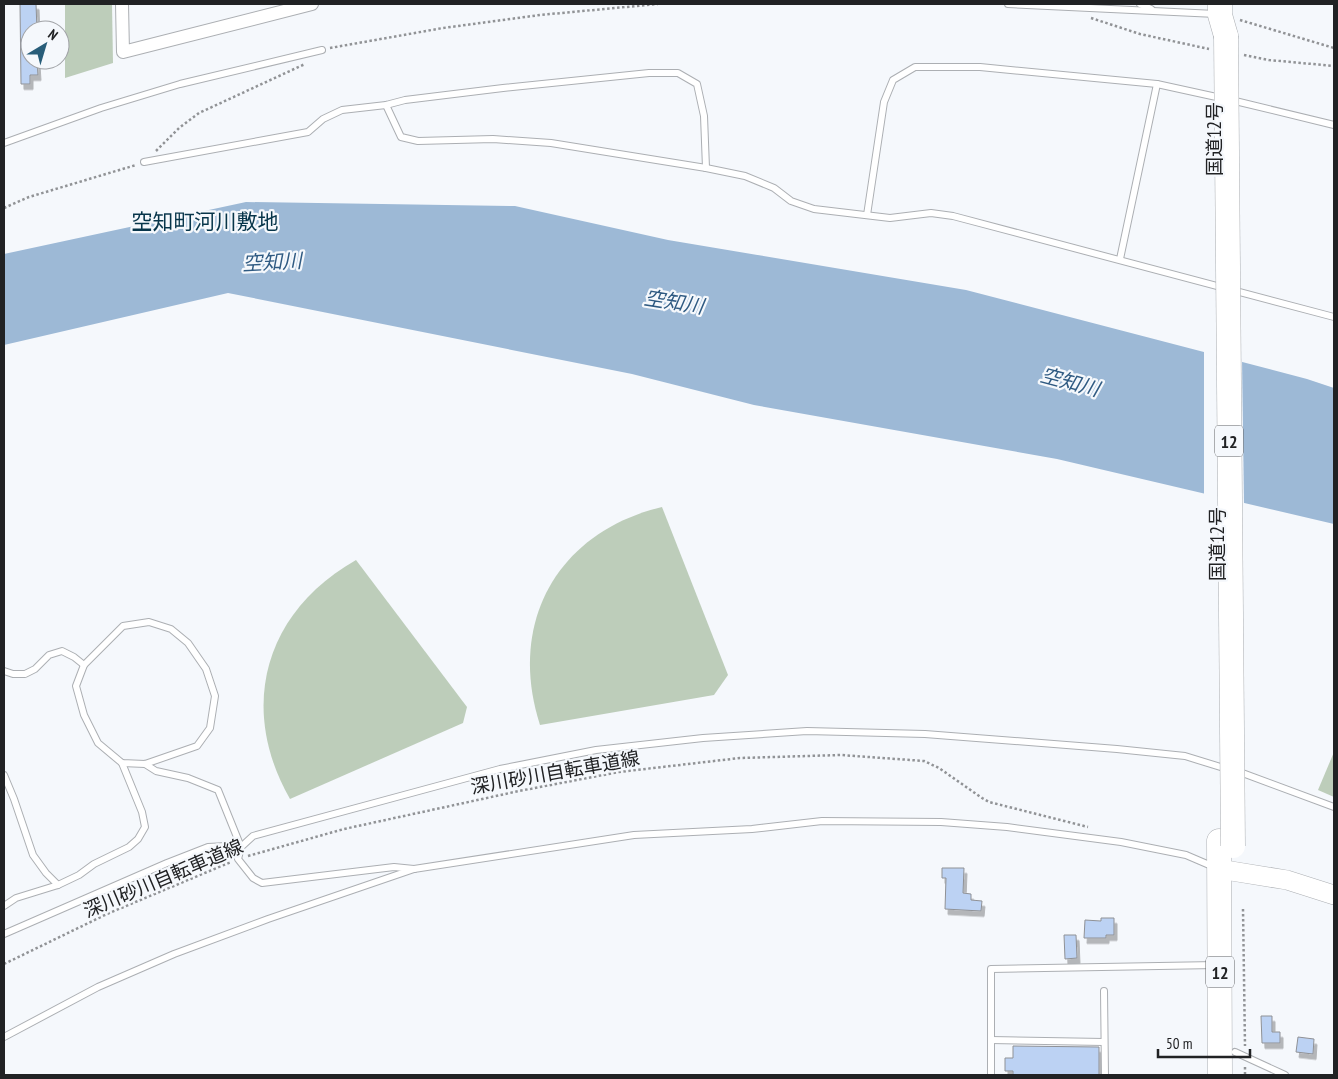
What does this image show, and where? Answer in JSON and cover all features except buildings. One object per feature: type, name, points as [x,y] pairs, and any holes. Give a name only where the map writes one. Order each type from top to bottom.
[{"type":"highway","name":"国道12号","points":[[1221,27],[1226,870],[1238,1061]]},
{"type":"highway","name":"国道12号","points":[[1220,1075],[1220,964],[1226,870]]},
{"type":"main road","points":[[1226,870],[1287,880],[1334,895]]},
{"type":"street","points":[[122,4],[122,52],[312,4]]},
{"type":"lane","points":[[1008,4],[1155,11],[1221,27]]},
{"type":"lane","points":[[1140,4],[1155,11]]},
{"type":"lane","points":[[4,143],[101,108],[180,84],[322,50]]},
{"type":"lane","points":[[867,215],[884,102],[893,80],[915,67],[980,67],[1157,84],[1334,125]]},
{"type":"lane","points":[[144,162],[308,132],[323,119],[342,110],[503,88],[649,73],[678,73],[697,84],[704,116],[706,168]]},
{"type":"lane","points":[[1120,259],[1157,84]]},
{"type":"lane","points":[[386,105],[401,137],[418,141],[493,139],[551,143],[706,168],[745,176],[774,188],[791,201],[814,209],[890,218],[931,213],[953,216],[1334,317]]},
{"type":"lane","points":[[4,906],[16,898],[58,885],[94,864],[129,847],[138,839],[145,826],[142,812],[122,763],[98,743],[84,715],[76,686],[84,664],[124,626],[149,622],[171,629],[188,643],[206,669],[215,696],[210,728],[197,746],[145,764],[122,763]]},
{"type":"lane","points":[[4,671],[13,674],[25,674],[35,669],[49,655],[62,651],[84,664]]},
{"type":"lane","points":[[4,934],[158,867],[208,848],[240,847],[252,836],[510,767],[596,750],[703,738],[807,732],[925,734],[1185,756],[1248,775],[1334,807]]},
{"type":"lane","points":[[145,764],[156,771],[188,778],[218,790],[240,847],[238,859],[253,878],[262,883],[394,867],[414,869]]},
{"type":"lane","points":[[4,775],[33,855],[46,873],[58,885]]},
{"type":"lane","points":[[4,1037],[98,987],[174,954],[268,919],[414,869],[634,835],[752,829],[822,821],[941,822],[1007,827],[1121,842],[1186,855],[1226,870]]},
{"type":"lane","points":[[991,1075],[991,969],[1220,964]]},
{"type":"lane","points":[[1104,991],[1105,1075]]},
{"type":"lane","points":[[991,1040],[1104,1042]]},
{"type":"lane","points":[[1238,1061],[1285,1075]]},
{"type":"path","points":[[4,208],[28,197],[144,162],[179,128],[199,113],[308,63],[322,50],[443,28],[540,15],[658,4]]},
{"type":"path","points":[[1081,7],[1090,18],[1140,34],[1221,27],[1334,48]]},
{"type":"path","points":[[1242,55],[1268,60],[1334,66]]},
{"type":"path","name":"深川砂川自転車道線","points":[[4,964],[107,914],[238,859],[344,829],[519,791],[619,772],[740,758],[840,755],[924,761],[939,768],[989,802],[1089,827]]},
{"type":"path","points":[[1243,909],[1238,1061],[1245,1075]]},
{"type":"green space","points":[[65,4],[112,4],[113,63],[65,78],[65,70],[70,70],[70,20],[65,20]]},
{"type":"green space","points":[[662,507],[728,675],[714,695],[540,725],[531,687],[530,651],[536,618],[549,587],[569,560],[594,537],[625,519]]},
{"type":"green space","points":[[356,560],[467,707],[463,723],[290,799],[274,765],[265,731],[264,697],[269,665],[281,634],[300,606],[325,581]]},
{"type":"green space","points":[[1334,752],[1334,797],[1318,790]]},
{"type":"water","name":"空知川","points":[[246,202],[515,206],[668,240],[966,290],[1307,379],[1334,388],[1334,524],[1057,459],[754,405],[632,374],[228,293],[4,345],[4,254]]},
{"type":"pier","points":[[1204,349],[1242,359],[1244,505],[1204,496]]},
{"type":"district","name":"空知町河川敷地","points":[[205,221]]}]
